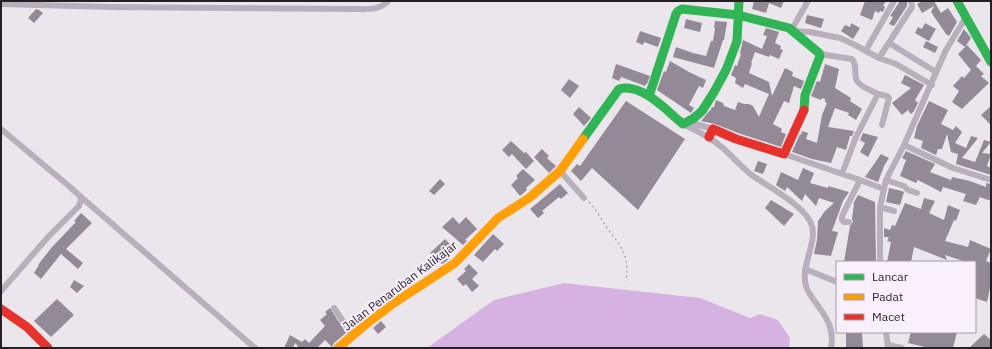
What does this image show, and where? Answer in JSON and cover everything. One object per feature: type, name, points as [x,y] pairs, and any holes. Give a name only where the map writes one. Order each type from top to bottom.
[{"type":"street","points":[[1,4],[112,7],[353,9],[379,7],[388,1]]},
{"type":"street","points":[[686,123],[698,115],[728,67],[737,41],[738,1]]},
{"type":"street","points":[[793,30],[808,1]]},
{"type":"street","points":[[866,50],[894,1]]},
{"type":"street","points":[[879,58],[912,7],[911,1]]},
{"type":"street","points":[[957,1],[991,62]]},
{"type":"street","points":[[649,96],[676,14],[682,9],[738,15],[793,30],[840,38],[879,58],[896,64],[932,85]]},
{"type":"street","points":[[880,261],[880,207],[886,180],[932,85],[946,50],[966,17]]},
{"type":"street","points":[[793,30],[796,35],[820,54],[852,59],[855,65],[856,80],[860,84],[878,94],[889,98],[882,125]]},
{"type":"street","points":[[888,43],[936,72]]},
{"type":"street","points":[[784,154],[804,109],[804,95],[820,54]]},
{"type":"street","name":"Jalan Penaruban Kalikajar","points":[[338,348],[394,303],[455,263],[489,226],[560,171],[619,89],[623,86],[628,86],[649,96],[686,123]]},
{"type":"street","points":[[842,174],[856,137],[878,94]]},
{"type":"street","points":[[686,123],[711,133],[784,154],[884,189]]},
{"type":"street","points":[[686,123],[711,133],[725,150],[752,175],[779,192],[809,219],[813,227],[811,245],[805,270],[805,284],[807,291],[825,315],[831,327],[831,348]]},
{"type":"street","points":[[1,129],[255,348]]},
{"type":"street","points":[[904,145],[953,168],[991,180]]},
{"type":"street","points":[[560,171],[584,198]]},
{"type":"street","points":[[849,222],[844,222],[842,220],[842,216],[850,203],[860,180]]},
{"type":"street","points":[[886,180],[904,186],[908,190],[916,193]]},
{"type":"street","points":[[1,291],[49,236],[79,206],[81,203],[80,196]]},
{"type":"street","points":[[880,207],[894,211]]},
{"type":"street","points":[[805,270],[836,282]]},
{"type":"street","points":[[334,308],[353,336]]},
{"type":"street","points":[[1,309],[27,327],[48,348]]},
{"type":"street","points":[[886,333],[888,346],[902,348]]},
{"type":"path","points":[[584,198],[595,208],[623,249],[627,265],[626,280]]},
{"type":"shaded area","points":[[564,283],[700,298],[750,318],[760,314],[778,320],[790,338],[789,348],[427,348],[494,300]]},
{"type":"building","points":[[754,1],[784,1],[781,8],[769,3],[766,13],[752,9]]},
{"type":"building","points":[[865,1],[886,1],[883,6],[885,7],[883,12],[880,11],[879,13],[875,11],[872,20],[860,15]]},
{"type":"building","points":[[900,1],[907,1],[907,6],[894,26],[889,24],[893,17],[890,16]]},
{"type":"building","points":[[922,1],[934,1],[941,13],[948,8],[957,22],[949,36],[931,12],[934,6],[922,13],[917,4]]},
{"type":"building","points":[[36,9],[43,13],[34,23],[28,18]]},
{"type":"building","points":[[807,15],[824,19],[821,28],[805,23]]},
{"type":"building","points":[[686,19],[702,23],[700,32],[684,28]]},
{"type":"building","points":[[715,21],[727,22],[724,40],[714,68],[673,57],[676,47],[706,56],[711,41],[713,41]]},
{"type":"building","points":[[851,23],[860,28],[853,39],[841,31],[845,25],[850,27]]},
{"type":"building","points":[[925,23],[936,29],[929,41],[915,33],[918,27],[922,29]]},
{"type":"building","points":[[766,28],[779,32],[775,43],[781,46],[780,49],[783,50],[779,59],[770,55],[769,57],[755,52],[749,73],[769,82],[772,96],[785,68],[793,72],[792,76],[804,81],[801,89],[794,86],[789,103],[784,101],[773,124],[782,129],[781,132],[786,134],[781,147],[715,124],[701,121],[712,107],[714,107],[716,100],[723,103],[724,106],[735,110],[738,102],[749,104],[753,106],[759,117],[769,94],[745,84],[743,88],[735,83],[736,78],[731,75],[735,65],[737,66],[743,40],[762,49],[767,36],[763,35]]},
{"type":"building","points":[[964,29],[971,38],[965,47],[957,41]]},
{"type":"building","points":[[640,31],[661,38],[658,47],[644,42],[643,45],[636,42]]},
{"type":"building","points":[[926,41],[938,47],[935,53],[923,47]]},
{"type":"building","points":[[967,45],[981,60],[976,66],[984,74],[981,76],[989,83],[962,109],[952,102],[959,91],[953,86],[962,76],[964,78],[971,70],[958,54]]},
{"type":"building","points":[[670,61],[706,80],[703,88],[699,86],[689,105],[694,108],[691,113],[657,90],[664,71],[666,72]]},
{"type":"building","points":[[616,64],[650,76],[647,84],[645,86],[621,77],[619,81],[612,78]]},
{"type":"building","points":[[825,64],[839,69],[835,88],[851,98],[850,101],[862,109],[856,120],[848,115],[849,113],[835,108],[828,127],[854,131],[852,136],[850,136],[846,150],[837,147],[831,163],[812,159],[792,152],[802,131],[808,133],[806,139],[817,143],[822,115],[827,103],[825,102],[825,99],[822,98],[821,100],[811,96],[817,81],[820,82]]},
{"type":"building","points":[[905,75],[924,85],[915,100],[918,103],[914,111],[911,114],[908,110],[902,115],[892,103],[911,88],[901,83]]},
{"type":"building","points":[[569,79],[579,86],[570,98],[561,90]]},
{"type":"building","points":[[626,101],[685,139],[638,210],[592,168],[581,181],[571,171],[577,164],[580,166]]},
{"type":"building","points":[[929,101],[948,110],[941,124],[953,130],[956,126],[962,132],[955,143],[966,148],[971,136],[978,138],[962,158],[975,162],[984,140],[991,142],[982,153],[991,154],[987,166],[991,168],[991,175],[956,164],[958,154],[951,152],[947,134],[942,149],[938,149],[936,155],[921,148],[923,141],[914,138],[917,126]]},
{"type":"building","points":[[991,106],[991,125],[981,115]]},
{"type":"building","points":[[579,107],[591,118],[584,126],[573,114]]},
{"type":"building","points":[[863,133],[878,137],[868,157],[860,152],[865,143],[860,140]]},
{"type":"building","points":[[511,141],[524,153],[526,152],[534,161],[526,169],[512,154],[509,157],[502,150]]},
{"type":"building","points":[[542,149],[549,156],[547,158],[556,166],[549,173],[534,157]]},
{"type":"building","points":[[906,151],[935,164],[930,172],[951,180],[952,177],[970,181],[986,187],[986,183],[991,184],[991,201],[980,197],[976,205],[963,201],[966,194],[943,187],[941,192],[918,180],[916,183],[900,176],[906,160],[902,158]]},
{"type":"building","points":[[881,154],[889,158],[884,166],[878,182],[865,177]]},
{"type":"building","points":[[758,161],[767,164],[763,174],[754,171]]},
{"type":"building","points":[[803,168],[814,173],[810,183],[849,192],[843,201],[832,231],[838,232],[831,256],[814,254],[817,240],[818,221],[825,211],[834,203],[819,198],[816,206],[805,194],[802,201],[787,187],[785,191],[776,185],[781,172],[798,180]]},
{"type":"building","points":[[523,169],[535,180],[520,196],[511,185],[518,178],[516,176]]},
{"type":"building","points":[[440,179],[445,184],[434,195],[429,191]]},
{"type":"building","points":[[560,184],[568,193],[561,199],[559,197],[542,211],[544,213],[538,218],[530,209]]},
{"type":"building","points":[[889,188],[904,192],[900,205],[886,202]]},
{"type":"building","points":[[858,195],[875,202],[876,261],[844,261],[850,226],[853,222],[853,204]]},
{"type":"building","points":[[924,198],[935,201],[929,213],[944,220],[948,205],[960,210],[945,241],[968,247],[970,240],[991,249],[986,261],[991,263],[991,289],[990,288],[987,302],[976,298],[976,261],[963,261],[945,255],[947,260],[914,247],[911,261],[887,261],[891,242],[887,241],[889,237],[884,237],[884,228],[890,230],[892,225],[895,226],[905,203],[921,209]]},
{"type":"building","points":[[771,200],[794,214],[784,226],[765,208]]},
{"type":"building","points":[[81,213],[92,223],[66,249],[83,263],[78,269],[61,254],[41,279],[34,273],[38,265],[52,247],[76,222],[74,221]]},
{"type":"building","points":[[453,217],[459,224],[466,217],[477,229],[465,240],[467,241],[463,245],[442,227]]},
{"type":"building","points":[[493,234],[504,244],[497,251],[495,249],[483,262],[474,255]]},
{"type":"building","points":[[445,239],[455,249],[448,255],[451,258],[442,264],[430,253]]},
{"type":"building","points":[[469,264],[478,273],[472,279],[479,286],[472,292],[466,284],[463,286],[457,279],[466,271],[464,269]]},
{"type":"building","points":[[74,280],[84,286],[77,293],[70,287]]},
{"type":"building","points":[[57,299],[74,315],[51,337],[34,321]]},
{"type":"building","points":[[330,308],[346,333],[334,343],[332,347],[325,340],[317,348],[296,348],[298,346],[295,343],[293,348],[284,348],[290,335],[302,342],[305,339],[309,343],[325,326],[320,320],[327,314],[325,312]]},
{"type":"building","points":[[381,321],[386,327],[378,334],[373,328]]},
{"type":"building","points":[[846,333],[862,333],[863,348],[846,348]]},
{"type":"building","points":[[911,333],[957,333],[953,348],[929,348],[908,343]]},
{"type":"building","points":[[984,334],[991,340],[991,348],[969,348]]},
{"type":"traffic: fast","points":[[583,139],[619,89],[627,88],[645,94],[662,105],[683,124],[694,118],[702,111],[726,70],[737,41],[739,1]]},
{"type":"traffic: fast","points":[[957,1],[991,62]]},
{"type":"traffic: fast","points":[[649,96],[676,14],[682,9],[738,15],[789,28],[819,53],[820,56],[805,95],[804,110]]},
{"type":"traffic: slow","points":[[338,348],[394,303],[455,263],[498,218],[529,198],[560,171],[583,139]]},
{"type":"traffic: jam","points":[[709,137],[713,129],[736,139],[784,154],[804,110]]},
{"type":"traffic: jam","points":[[1,309],[27,327],[48,348]]}]
